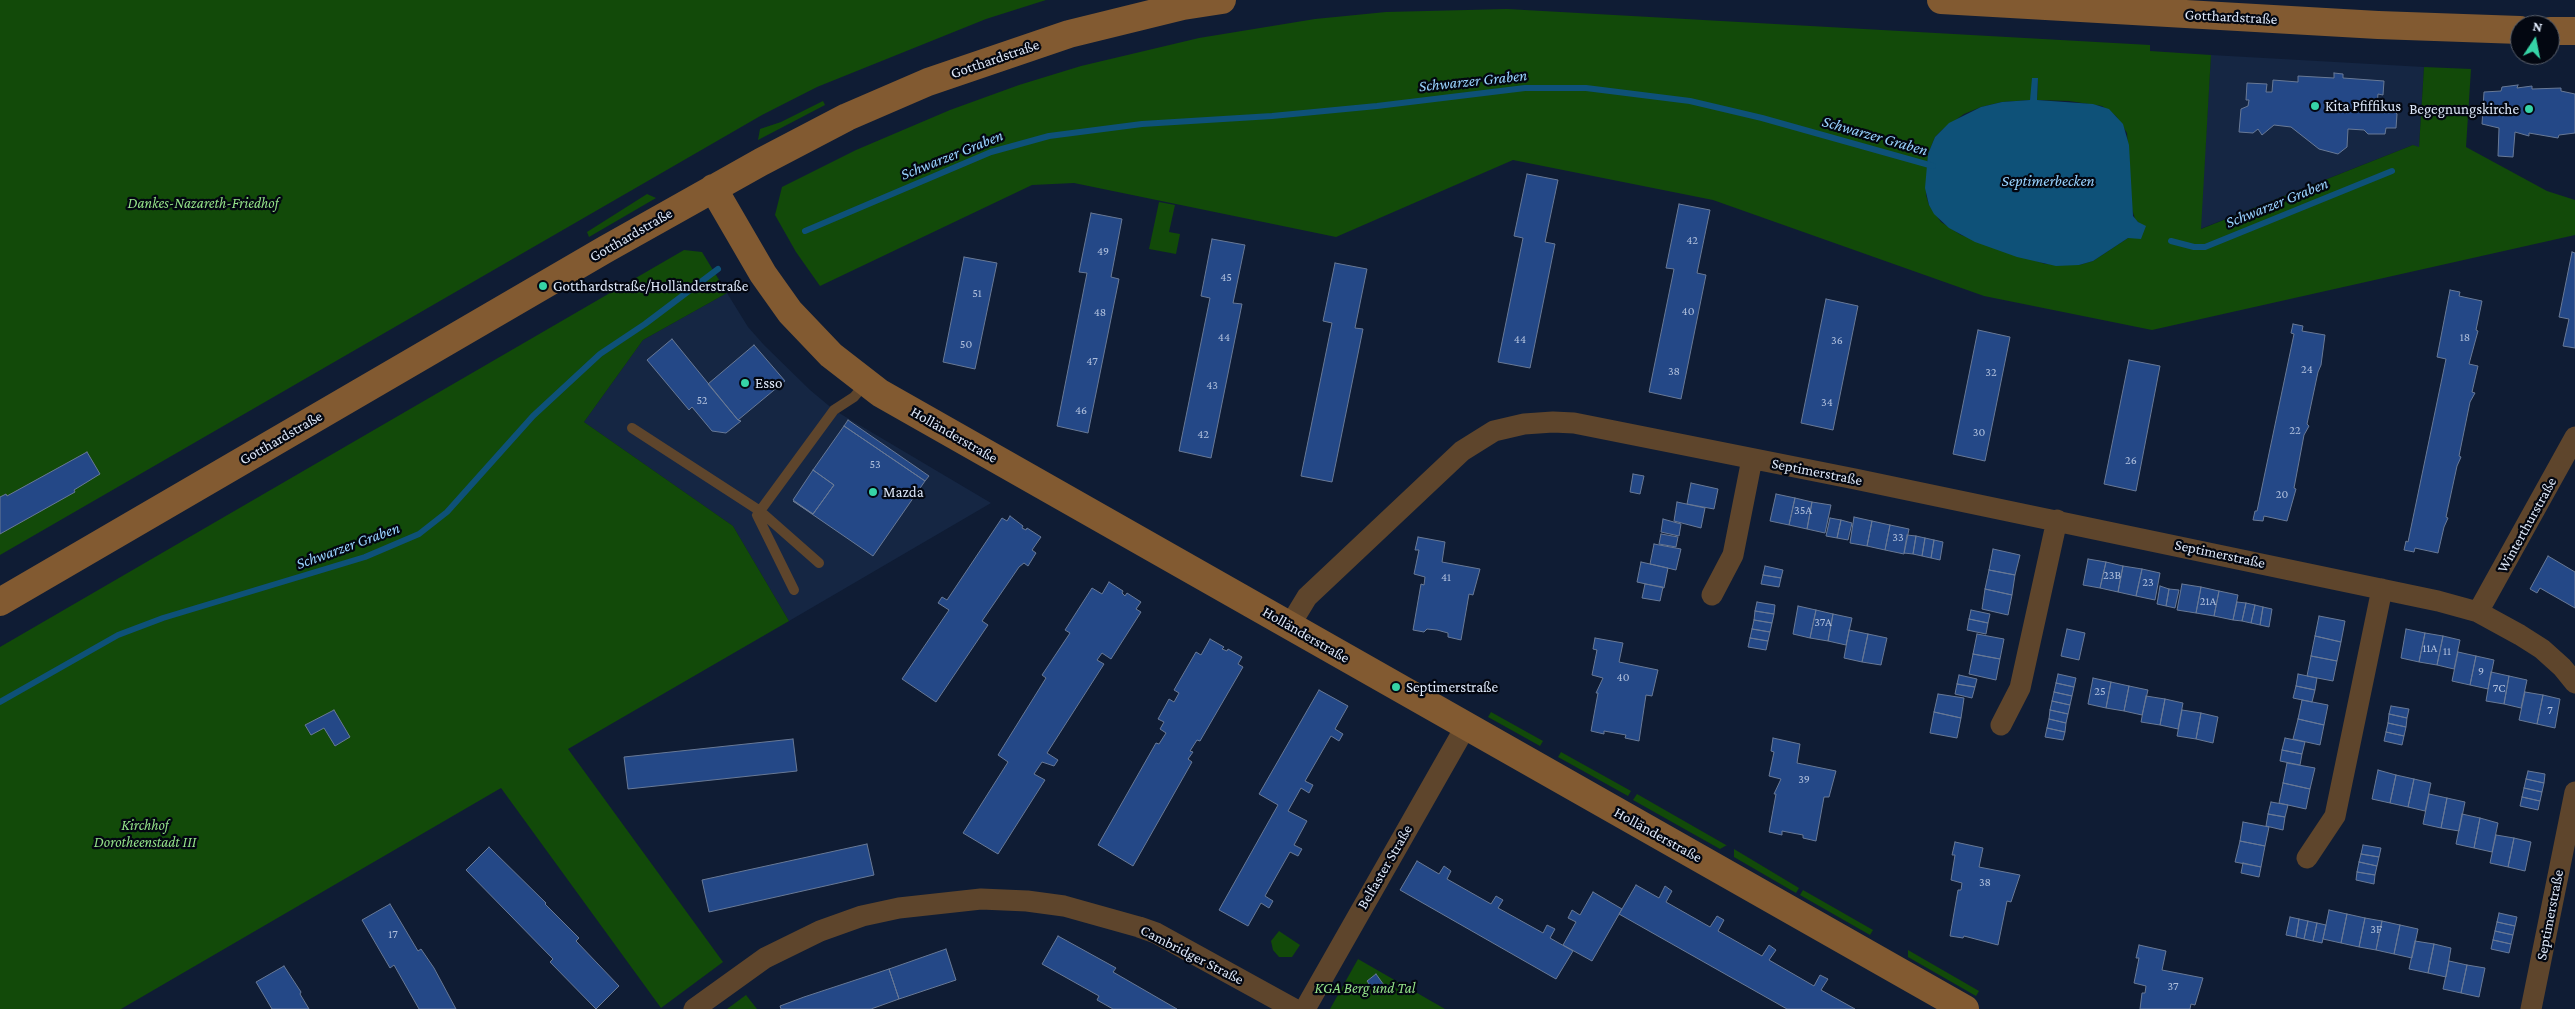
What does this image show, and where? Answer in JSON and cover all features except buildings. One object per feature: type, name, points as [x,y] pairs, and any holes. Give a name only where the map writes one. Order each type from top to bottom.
[{"type":"main road","name":"Gotthardstraße","points":[[0,602],[713,188],[847,117],[928,82],[1069,34],[1183,6],[1222,0]]},
{"type":"main road","name":"Gotthardstraße","points":[[1942,0],[2378,25],[2510,30]]},
{"type":"main road","points":[[2560,31],[2575,32]]},
{"type":"main road","name":"Holländerstraße","points":[[713,188],[763,274],[790,312],[831,355],[866,383],[976,448],[1965,1009]]},
{"type":"street","name":"Septimerstraße","points":[[1290,625],[1307,597],[1455,457],[1494,431],[1524,424],[1553,422],[1574,423],[2057,520],[2382,589],[2478,612],[2542,649],[2562,667],[2575,683]]},
{"type":"street","name":"Winterthurstraße","points":[[2478,612],[2575,437]]},
{"type":"street","name":"Septimerstraße","points":[[1712,595],[1733,555],[1752,459]]},
{"type":"street","points":[[2002,725],[2020,688],[2057,520]]},
{"type":"street","points":[[2307,858],[2335,816],[2382,589]]},
{"type":"street","name":"Belfaster Straße","points":[[1305,1009],[1466,726]]},
{"type":"street","name":"Septimerstraße","points":[[2532,1009],[2575,792]]},
{"type":"street","name":"Cambridger Straße","points":[[694,1009],[765,958],[820,931],[862,916],[899,908],[981,899],[1027,901],[1064,906],[1139,927],[1156,933],[1294,1009]]},
{"type":"lane","points":[[794,590],[757,515],[834,410],[854,397],[866,383]]},
{"type":"lane","points":[[632,428],[760,511],[819,563]]},
{"type":"shaded area","name":"Kita Pfiffikus","points":[[2211,55],[2424,67],[2419,148],[2413,145],[2200,229]]},
{"type":"shaded area","points":[[727,293],[748,327],[764,345],[810,390],[834,410],[991,503],[789,621],[733,526],[584,422],[643,340]]},
{"type":"green space","name":"Dankes-Nazareth-Friedhof","points":[[0,0],[1046,0],[986,19],[817,87],[762,115],[0,555]]},
{"type":"green space","points":[[1507,9],[2150,45],[2150,51],[2211,55],[2201,229],[2413,145],[2419,147],[2424,67],[2471,69],[2466,147],[2547,191],[2575,200],[2575,235],[2152,330],[1984,296],[1713,200],[1513,160],[1336,237],[1074,183],[1032,185],[820,286],[796,252],[775,215],[782,187],[856,150],[950,110],[1019,85],[1081,66],[1199,38],[1315,19],[1386,12]],"holes":[[[2038,78],[2037,100],[2069,101],[2102,106],[2116,116],[2127,133],[2132,209],[2135,219],[2141,225],[2138,238],[2128,238],[2093,261],[2079,265],[2045,264],[1961,235],[1941,222],[1929,205],[1926,195],[1928,154],[1935,137],[1964,114],[1981,107],[2002,102],[2030,100]]]},
{"type":"green space","points":[[823,101],[825,105],[758,140],[760,129],[781,122]]},
{"type":"green space","points":[[647,194],[656,198],[589,237],[587,232]]},
{"type":"green space","points":[[1159,202],[1175,205],[1169,232],[1180,234],[1176,254],[1149,249]]},
{"type":"green space","name":"Kirchhof Dorotheenstadt III","points":[[684,250],[702,252],[727,293],[643,340],[584,422],[733,526],[789,621],[568,749],[723,962],[661,1008],[501,788],[121,1009],[0,1009],[0,647]]},
{"type":"green space","points":[[1491,712],[1543,741],[1540,746],[1488,717]]},
{"type":"green space","points":[[1561,752],[1631,791],[1628,796],[1558,757]]},
{"type":"green space","points":[[1637,794],[1727,845],[1720,849],[1633,800]]},
{"type":"green space","points":[[1734,849],[1799,888],[1796,893],[1734,857]]},
{"type":"green space","points":[[1803,890],[1873,930],[1870,935],[1800,895]]},
{"type":"green space","points":[[1279,931],[1300,945],[1292,957],[1279,957],[1273,950],[1271,941]]},
{"type":"green space","points":[[1908,950],[1979,991],[1976,996],[1908,957]]},
{"type":"green space","name":"KGA Berg und Tal","points":[[1358,959],[1445,1009],[1330,1009]]},
{"type":"green space","points":[[746,995],[757,1009],[727,1009]]},
{"type":"water","name":"Septimerbecken","points":[[2032,78],[2038,78],[2037,100],[2093,104],[2109,109],[2123,124],[2129,145],[2133,216],[2138,222],[2146,226],[2141,239],[2128,238],[2093,261],[2079,265],[2056,266],[2017,257],[1975,242],[1949,228],[1934,214],[1929,205],[1925,188],[1928,154],[1935,137],[1949,123],[1981,107],[2002,102],[2030,100]]},
{"type":"waterway","name":"Schwarzer Graben","points":[[805,231],[991,152],[1049,136],[1142,124],[1272,116],[1377,106],[1525,88],[1586,88],[1690,101],[1762,118],[1933,166]]},
{"type":"waterway","name":"Schwarzer Graben","points":[[2171,241],[2194,247],[2205,247],[2392,171]]},
{"type":"waterway","name":"Schwarzer Graben","points":[[0,702],[118,635],[163,618],[365,557],[419,534],[447,512],[533,416],[600,354],[645,324],[718,269]]},
{"type":"place","name":"Kita Pfiffikus","points":[[2315,106]]},
{"type":"place","name":"Begegnungskirche","points":[[2529,109]]},
{"type":"place","name":"Gotthardstraße/Holländerstraße","points":[[543,286]]},
{"type":"place","name":"Esso","points":[[745,383]]},
{"type":"place","name":"Mazda","points":[[873,492]]},
{"type":"place","name":"Septimerstraße","points":[[1396,687]]}]
